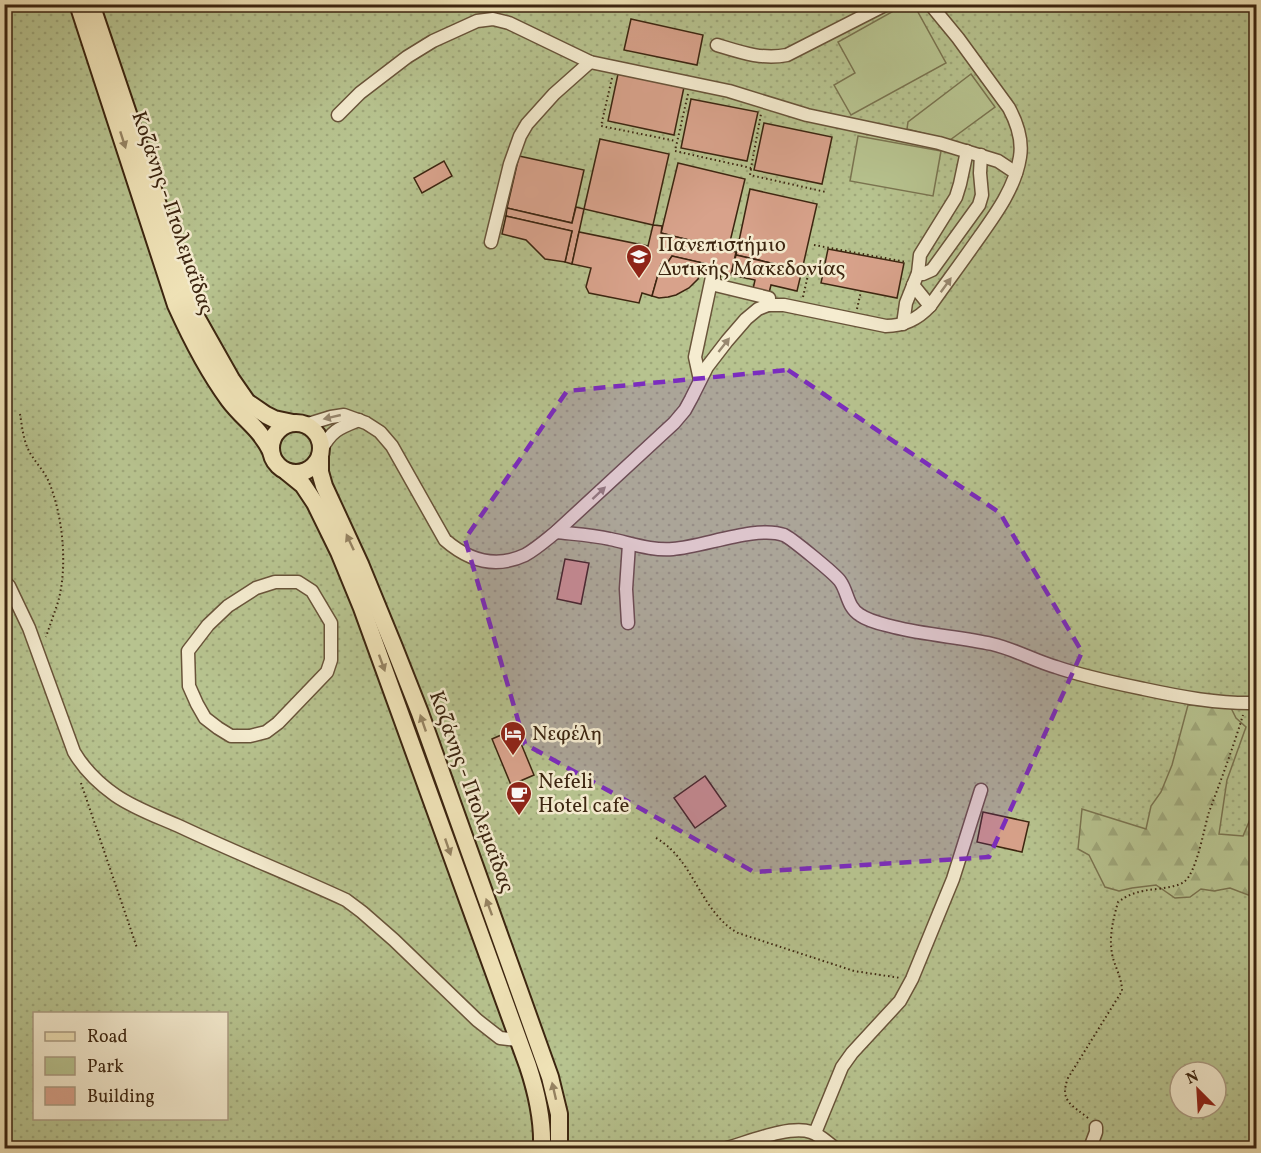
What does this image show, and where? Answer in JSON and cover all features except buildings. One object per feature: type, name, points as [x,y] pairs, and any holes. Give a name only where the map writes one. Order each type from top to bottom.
[{"type":"main road","name":"Κοζάνης - Πτολεμαΐδας","points":[[78,4],[176,305],[221,388],[235,407],[261,434],[271,451]]},
{"type":"main road","name":"Κοζάνης - Πτολεμαΐδας","points":[[91,4],[196,317],[231,379],[247,402],[266,415],[299,424]]},
{"type":"main road","points":[[299,424],[312,429],[317,434],[320,453],[314,465],[306,471],[287,472],[276,464],[271,451],[271,441],[283,426],[299,424]]},
{"type":"main road","name":"Κοζάνης - Πτολεμαΐδας","points":[[320,453],[320,472],[324,486],[360,564],[420,713],[550,1077],[559,1114],[559,1149]]},
{"type":"main road","name":"Κοζάνης - Πτολεμαΐδας","points":[[287,472],[309,493],[339,552],[385,669],[534,1086],[539,1105],[542,1149]]},
{"type":"street","points":[[717,45],[765,57],[787,55],[887,4]]},
{"type":"street","points":[[299,424],[344,415],[366,423],[380,432],[392,446],[445,540],[463,554],[494,562],[524,555],[536,548],[674,423],[688,405],[707,367],[752,314],[768,305],[784,305],[886,326],[896,326],[914,320],[930,306],[990,223],[1010,190],[1020,157],[1021,144],[1014,118],[992,84],[930,4]]},
{"type":"street","points":[[338,115],[360,93],[407,57],[434,41],[477,21],[493,19],[509,23],[590,62],[729,91],[807,115],[939,143],[998,161],[1016,173]]},
{"type":"street","points":[[491,242],[507,174],[520,136],[527,124],[554,94],[590,62]]},
{"type":"street","points":[[903,324],[906,303],[918,273],[920,255],[956,197],[967,151]]},
{"type":"street","points":[[918,273],[923,274],[932,270],[979,204],[982,195],[981,155]]},
{"type":"street","points":[[963,170],[980,173]]},
{"type":"street","points":[[700,380],[695,357],[711,281],[769,298],[768,305]]},
{"type":"street","points":[[913,285],[930,306]]},
{"type":"street","points":[[320,453],[328,437],[335,431],[359,420]]},
{"type":"street","points":[[556,532],[609,538],[629,544],[669,550],[738,536],[768,532],[782,534],[795,541],[837,577],[853,609],[870,620],[912,632],[995,645],[1055,667],[1109,682],[1185,698],[1252,703]]},
{"type":"street","points":[[628,623],[626,589],[629,544]]},
{"type":"street","points":[[4,580],[29,628],[74,752],[82,766],[105,788],[135,806],[346,900],[394,940],[477,1020],[500,1038],[518,1040]]},
{"type":"street","points":[[275,582],[298,582],[312,591],[331,624],[331,660],[327,672],[278,723],[266,732],[250,736],[231,736],[205,717],[197,704],[189,686],[188,651],[208,625],[228,606],[256,588],[275,582]]},
{"type":"street","points":[[814,1133],[842,1067],[900,1001],[912,979],[953,879],[981,790]]},
{"type":"street","points":[[1090,1149],[1096,1127]]},
{"type":"street","points":[[727,1149],[760,1144],[793,1131],[803,1130],[814,1133],[835,1149]]},
{"type":"path","points":[[615,67],[601,126],[678,141]]},
{"type":"path","points":[[690,82],[675,152],[751,168]]},
{"type":"path","points":[[763,102],[750,175],[826,192]]},
{"type":"path","points":[[814,245],[906,262]]},
{"type":"path","points":[[800,308],[810,266]]},
{"type":"path","points":[[855,320],[861,291]]},
{"type":"path","points":[[20,414],[28,450],[47,478],[52,492],[59,521],[62,549],[63,566],[58,602],[40,657]]},
{"type":"path","points":[[1096,1127],[1067,1101],[1064,1091],[1068,1078],[1122,991],[1113,957],[1111,936],[1118,902],[1144,890],[1172,887],[1188,878],[1209,812],[1252,703]]},
{"type":"path","points":[[82,766],[79,772],[80,782],[136,948]]},
{"type":"path","points":[[656,837],[672,848],[721,920],[738,933],[854,971],[912,979]]},
{"type":"highlighted area","points":[[788,370],[1000,513],[1082,652],[989,857],[754,872],[525,744],[465,539],[567,391]]},
{"type":"green space","points":[[906,4],[914,5],[946,63],[851,115],[834,85],[855,73],[838,42]]},
{"type":"green space","points":[[5,5],[1256,5],[1256,1148],[5,1148]]},
{"type":"green space","points":[[971,74],[995,107],[950,140],[907,129],[908,122]]},
{"type":"green space","points":[[858,136],[941,151],[933,196],[850,181]]},
{"type":"green space","points":[[1188,705],[1231,708],[1236,718],[1246,727],[1227,780],[1219,834],[1243,836],[1252,815],[1256,814],[1256,898],[1230,888],[1214,891],[1201,889],[1190,897],[1175,898],[1156,885],[1119,891],[1105,887],[1089,855],[1078,849],[1082,809],[1146,829],[1151,806],[1161,792],[1172,765]]},
{"type":"place","name":"Πανεπιστήμιο Δυτικής Μακεδονίας","points":[[639,280]]},
{"type":"place","name":"Νεφέλη","points":[[513,757]]},
{"type":"place","name":"Nefeli Hotel cafe","points":[[519,817]]}]
